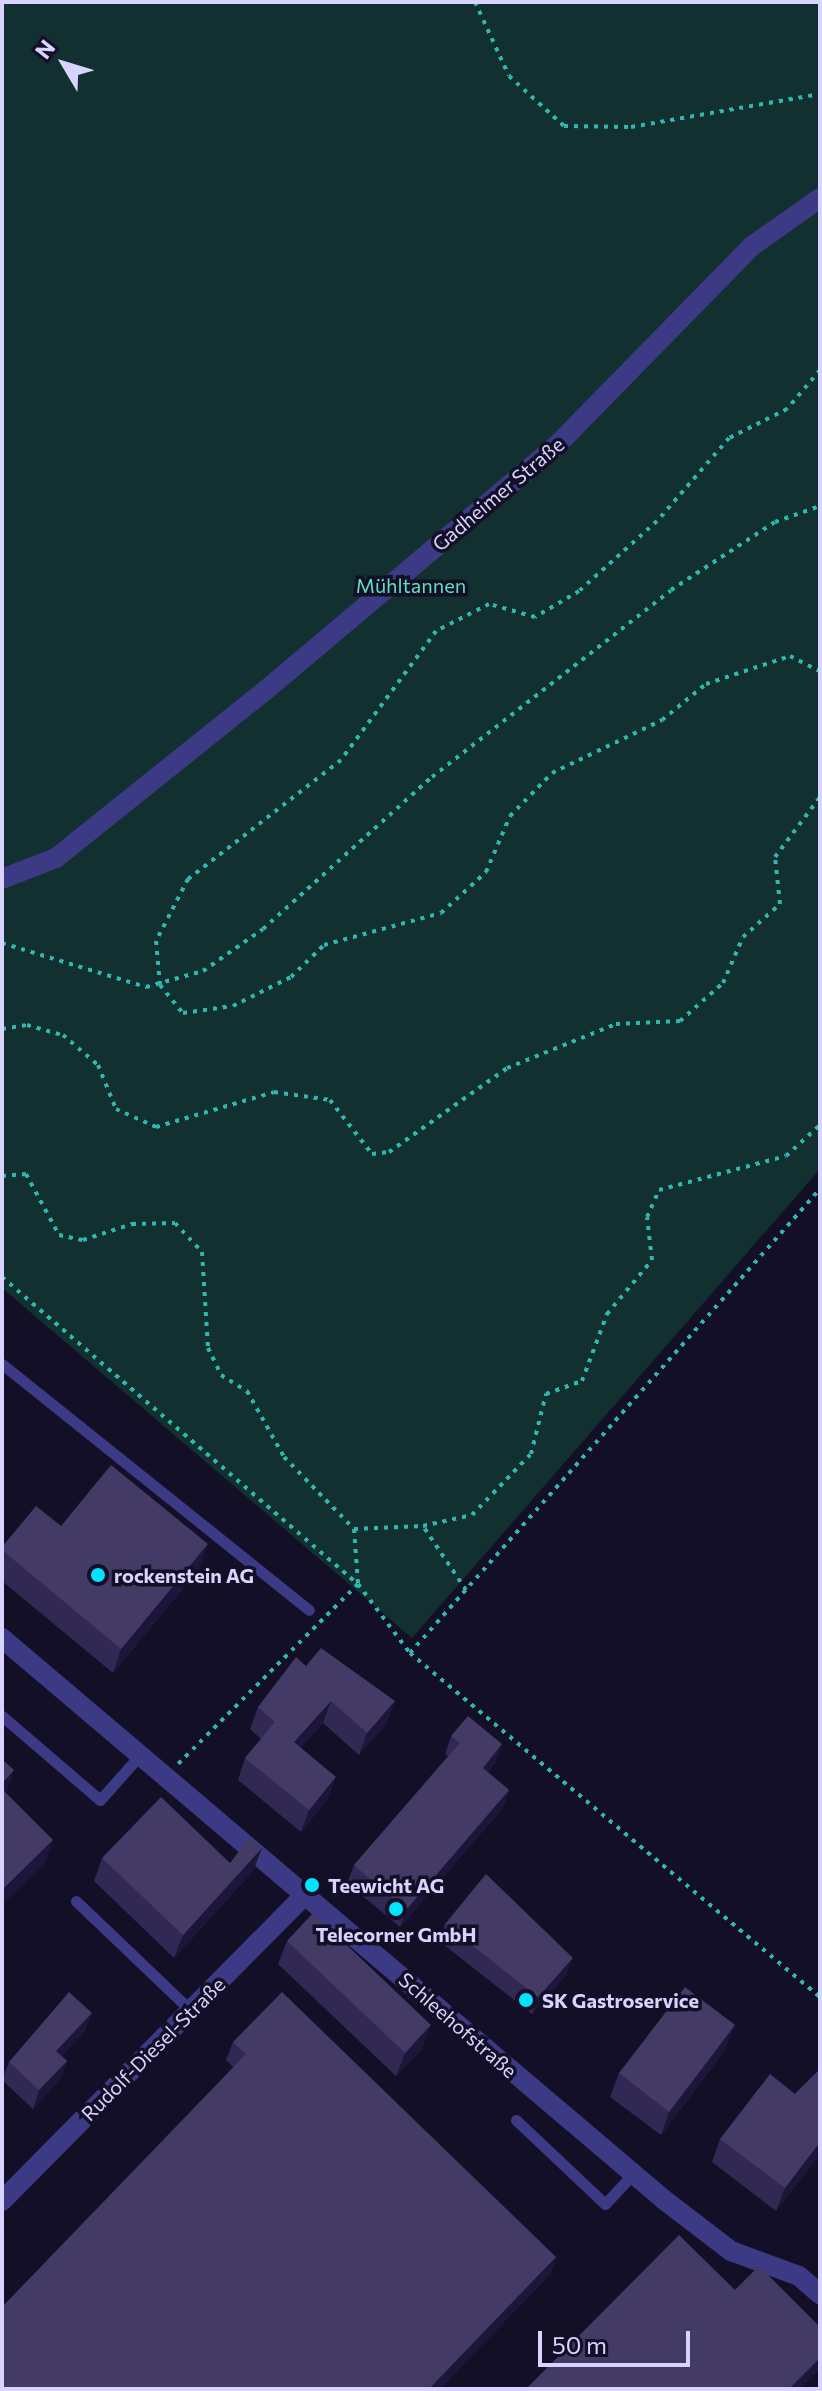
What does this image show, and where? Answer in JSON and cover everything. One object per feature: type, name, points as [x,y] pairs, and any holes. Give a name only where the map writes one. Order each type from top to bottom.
[{"type":"street","name":"Gadheimer Straße","points":[[2,879],[56,858],[273,684],[559,443],[752,246],[820,198]]},
{"type":"street","name":"Schleehofstraße","points":[[2,1638],[303,1897],[633,2174],[731,2251],[799,2276],[820,2294]]},
{"type":"street","name":"Rudolf-Diesel-Straße","points":[[2,2201],[303,1897]]},
{"type":"lane","points":[[2,1364],[309,1610]]},
{"type":"lane","points":[[2,1716],[100,1800],[140,1755]]},
{"type":"lane","points":[[76,1901],[191,2011]]},
{"type":"lane","points":[[516,2120],[605,2204],[633,2174]]},
{"type":"path","points":[[475,2],[509,76],[564,126],[631,127],[820,94]]},
{"type":"path","points":[[820,370],[787,409],[729,438],[657,521],[579,591],[535,617],[489,604],[436,631],[341,760],[188,879],[156,941],[160,985],[183,1013],[233,1006],[291,977],[324,945],[441,913],[486,872],[510,816],[552,773],[662,720],[706,684],[790,656],[820,671]]},
{"type":"path","points":[[2,943],[160,985],[203,971],[263,929],[432,777],[671,590],[775,522],[820,506]]},
{"type":"path","points":[[2,1029],[27,1025],[63,1035],[98,1065],[116,1109],[156,1127],[274,1092],[330,1100],[372,1154],[389,1152],[459,1095],[507,1068],[616,1024],[680,1021],[723,983],[743,937],[780,904],[775,857],[820,797]]},
{"type":"path","points":[[354,1529],[423,1526],[472,1515],[531,1454],[546,1394],[582,1381],[607,1314],[652,1260],[647,1217],[659,1190],[786,1156],[820,1125]]},
{"type":"path","points":[[2,1176],[26,1174],[59,1235],[83,1240],[132,1224],[175,1223],[202,1252],[208,1348],[221,1375],[247,1391],[284,1457],[354,1529],[358,1584],[165,1777]]},
{"type":"path","points":[[410,1653],[820,1189]]},
{"type":"path","points":[[2,1277],[358,1584],[410,1653],[820,1997]]},
{"type":"path","points":[[423,1526],[466,1590]]},
{"type":"green space","name":"Mühltannen","points":[[2,2],[820,2],[820,1169],[412,1638],[2,1288]]},
{"type":"building","name":"rockenstein AG","points":[[111,1465],[208,1544],[121,1649],[2,1550],[36,1506],[61,1526]]},
{"type":"building","points":[[321,1648],[395,1701],[367,1733],[331,1701],[294,1742],[336,1777],[309,1810],[245,1758],[275,1722],[258,1707],[296,1657],[306,1666]]},
{"type":"building","points":[[468,1716],[502,1744],[483,1768],[509,1790],[406,1910],[354,1865],[460,1743],[451,1736]]},
{"type":"building","points":[[2,1759],[14,1770],[2,1784]]},
{"type":"building","points":[[2,1789],[53,1840],[2,1890]]},
{"type":"building","points":[[161,1797],[230,1863],[249,1838],[262,1848],[183,1935],[102,1858]]},
{"type":"building","points":[[486,1874],[573,1958],[538,1997],[445,1924]]},
{"type":"building","points":[[313,1913],[431,2025],[405,2053],[287,1941]]},
{"type":"building","points":[[685,1987],[735,2025],[669,2112],[619,2073]]},
{"type":"building","points":[[69,1992],[92,2013],[56,2051],[67,2061],[39,2090],[9,2062]]},
{"type":"building","points":[[282,1992],[556,2257],[429,2389],[2,2389],[2,2307],[246,2054],[233,2042]]},
{"type":"building","points":[[820,2069],[820,2142],[785,2188],[720,2139],[770,2074],[795,2094]]},
{"type":"building","points":[[679,2235],[735,2290],[759,2266],[820,2327],[820,2358],[789,2389],[526,2389]]},
{"type":"place","name":"rockenstein AG","points":[[98,1575]]},
{"type":"place","name":"Teewicht AG","points":[[312,1885]]},
{"type":"place","name":"Telecorner GmbH","points":[[396,1909]]},
{"type":"place","name":"SK Gastroservice","points":[[526,2000]]}]
